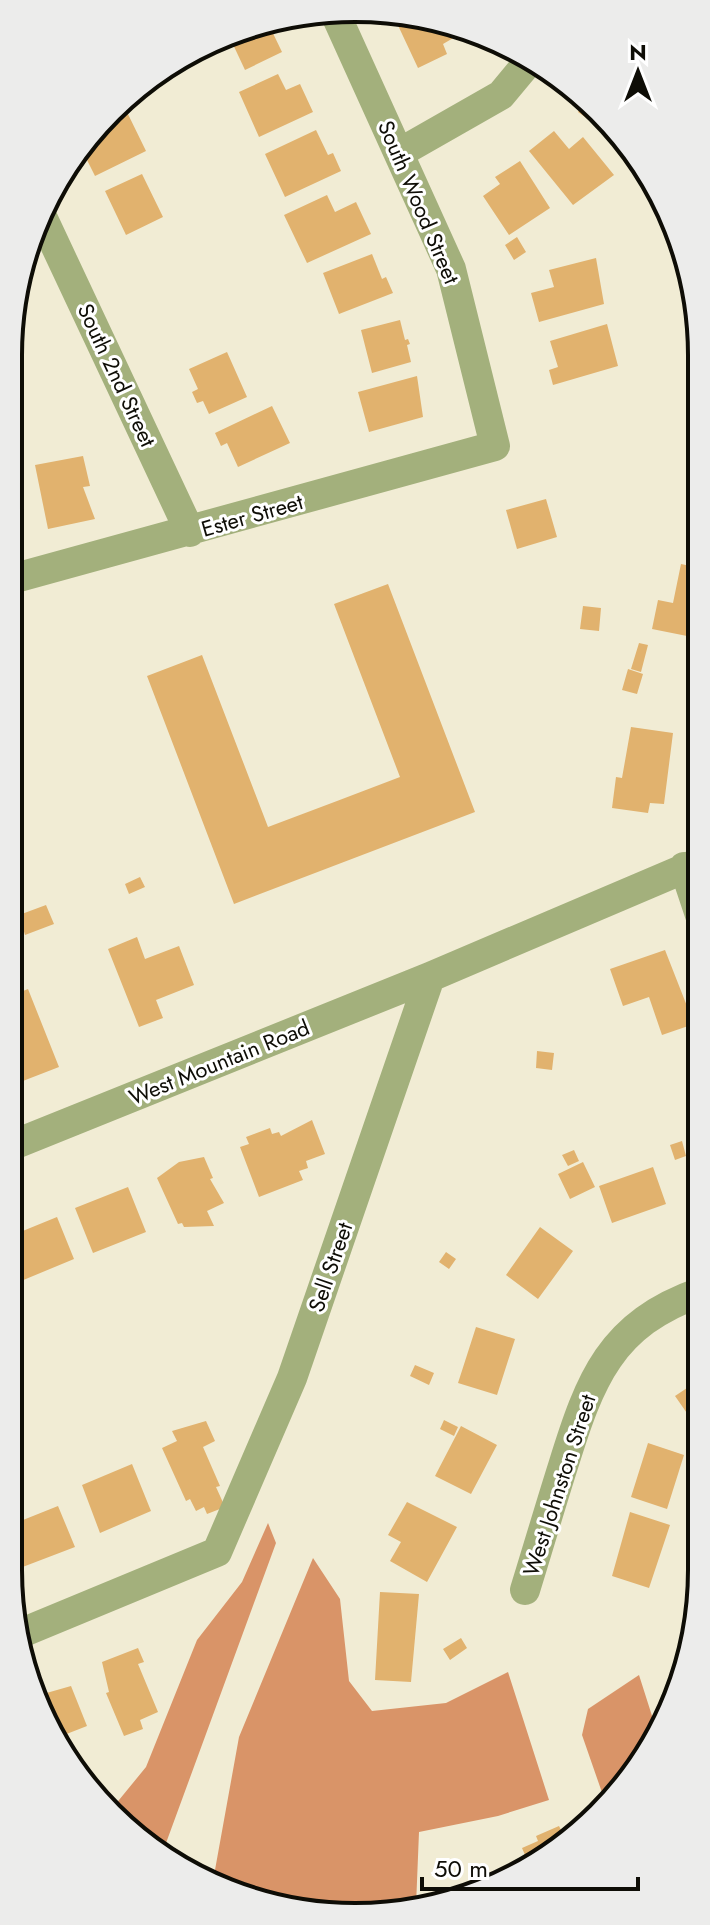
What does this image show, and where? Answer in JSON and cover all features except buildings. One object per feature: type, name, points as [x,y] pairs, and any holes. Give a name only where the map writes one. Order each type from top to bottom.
[{"type":"street","name":"South Wood Street","points":[[340,23],[401,152],[451,269],[495,446]]},
{"type":"street","points":[[401,152],[501,95],[524,68]]},
{"type":"street","name":"South 2nd Street","points":[[47,228],[190,532]]},
{"type":"street","name":"Ester Street","points":[[22,576],[495,446]]},
{"type":"street","name":"West Mountain Road","points":[[22,1141],[430,977],[688,866]]},
{"type":"street","name":"Sell Street","points":[[27,1631],[217,1552],[292,1378],[430,977]]},
{"type":"street","name":"West Johnston Street","points":[[525,1590],[584,1398],[599,1367],[617,1343],[643,1319],[688,1296]]},
{"type":"shaded area","points":[[268,1523],[276,1543],[166,1844],[117,1802],[146,1767],[197,1640],[242,1582]]},
{"type":"shaded area","points":[[313,1558],[340,1599],[349,1681],[372,1711],[446,1703],[508,1672],[549,1800],[498,1816],[419,1832],[416,1897],[355,1903],[290,1897],[215,1872],[239,1737]]},
{"type":"shaded area","points":[[639,1675],[653,1719],[632,1755],[602,1793],[582,1735],[588,1709]]}]
